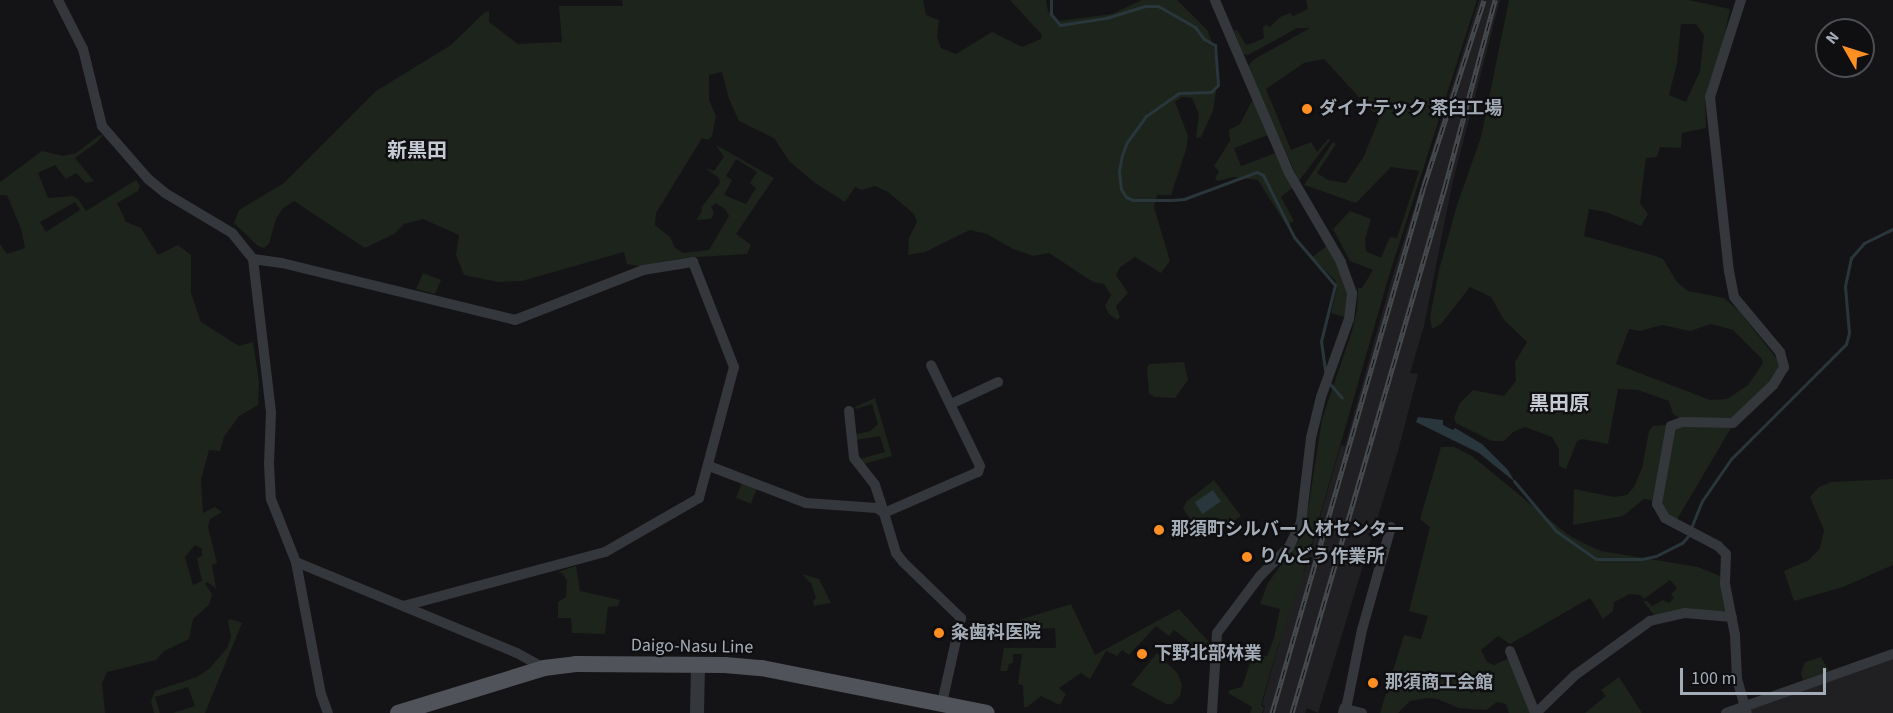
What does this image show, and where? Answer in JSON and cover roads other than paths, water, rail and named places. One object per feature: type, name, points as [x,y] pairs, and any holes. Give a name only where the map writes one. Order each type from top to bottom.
[{"type":"main road","name":"Daigo-Nasu Line","points":[[398,713],[543,668],[576,664],[762,668],[987,713]]},
{"type":"street","points":[[58,0],[82,49],[102,126],[148,179],[165,193],[231,233],[253,259],[271,412],[269,464],[271,499],[296,562],[321,693],[328,713]]},
{"type":"street","points":[[1212,713],[1217,633],[1260,576],[1289,546],[1301,522],[1311,438],[1322,397],[1349,319],[1352,293],[1341,262],[1289,173],[1215,0]]},
{"type":"street","points":[[1741,0],[1710,97],[1721,206],[1734,297],[1780,352],[1784,367],[1773,385],[1733,423],[1682,422],[1671,426],[1657,504],[1665,518],[1718,546],[1726,554],[1725,584],[1732,617],[1737,679],[1746,709]]},
{"type":"street","points":[[253,259],[282,263],[515,320],[643,270],[693,262],[734,367],[699,498],[605,552],[404,606]]},
{"type":"street","points":[[884,513],[978,472],[980,466],[931,364]]},
{"type":"street","points":[[951,404],[998,382]]},
{"type":"street","points":[[849,411],[854,458],[875,485],[896,552],[903,562],[961,618],[942,703]]},
{"type":"street","points":[[709,466],[806,503],[877,508],[884,513]]},
{"type":"street","points":[[1362,713],[1346,711],[1362,630],[1391,527]]},
{"type":"street","points":[[296,562],[517,652],[543,668]]},
{"type":"street","points":[[1510,651],[1536,713],[1574,676],[1650,621],[1685,613],[1732,617]]},
{"type":"street","points":[[1725,713],[1746,709],[1893,654]]},
{"type":"street","points":[[697,713],[698,665]]},
{"type":"waterway","points":[[1051,0],[1051,14],[1060,25],[1106,18],[1145,6],[1158,6],[1195,27],[1204,39],[1215,45],[1218,85],[1211,92],[1179,93],[1146,116],[1127,142],[1122,155],[1119,171],[1121,189],[1126,197],[1133,200],[1184,199],[1257,172],[1263,175],[1294,237],[1335,285],[1321,341],[1326,375]]},
{"type":"waterway","points":[[1691,528],[1702,501],[1731,459],[1846,344],[1849,333],[1845,286],[1851,258],[1864,243],[1893,229]]},
{"type":"waterway","points":[[1330,384],[1342,398]]},
{"type":"waterway","points":[[1514,481],[1556,531],[1596,559],[1642,559],[1656,556],[1682,543],[1689,535]]},
{"type":"railway","points":[[1272,713],[1424,186],[1484,0]]},
{"type":"railway","points":[[1292,713],[1445,187],[1495,0]]},
{"type":"place","name":"ダイナテック 茶臼工場","points":[[1307,109]]},
{"type":"place","name":"那須町シルバー人材センター","points":[[1159,530]]},
{"type":"place","name":"りんどう作業所","points":[[1247,557]]},
{"type":"place","name":"粂歯科医院","points":[[939,633]]},
{"type":"place","name":"下野北部林業","points":[[1142,654]]},
{"type":"place","name":"那須商工会館","points":[[1373,683]]},
{"type":"district","name":"新黒田","points":[[417,151]]},
{"type":"district","name":"黒田原","points":[[1559,404]]}]
